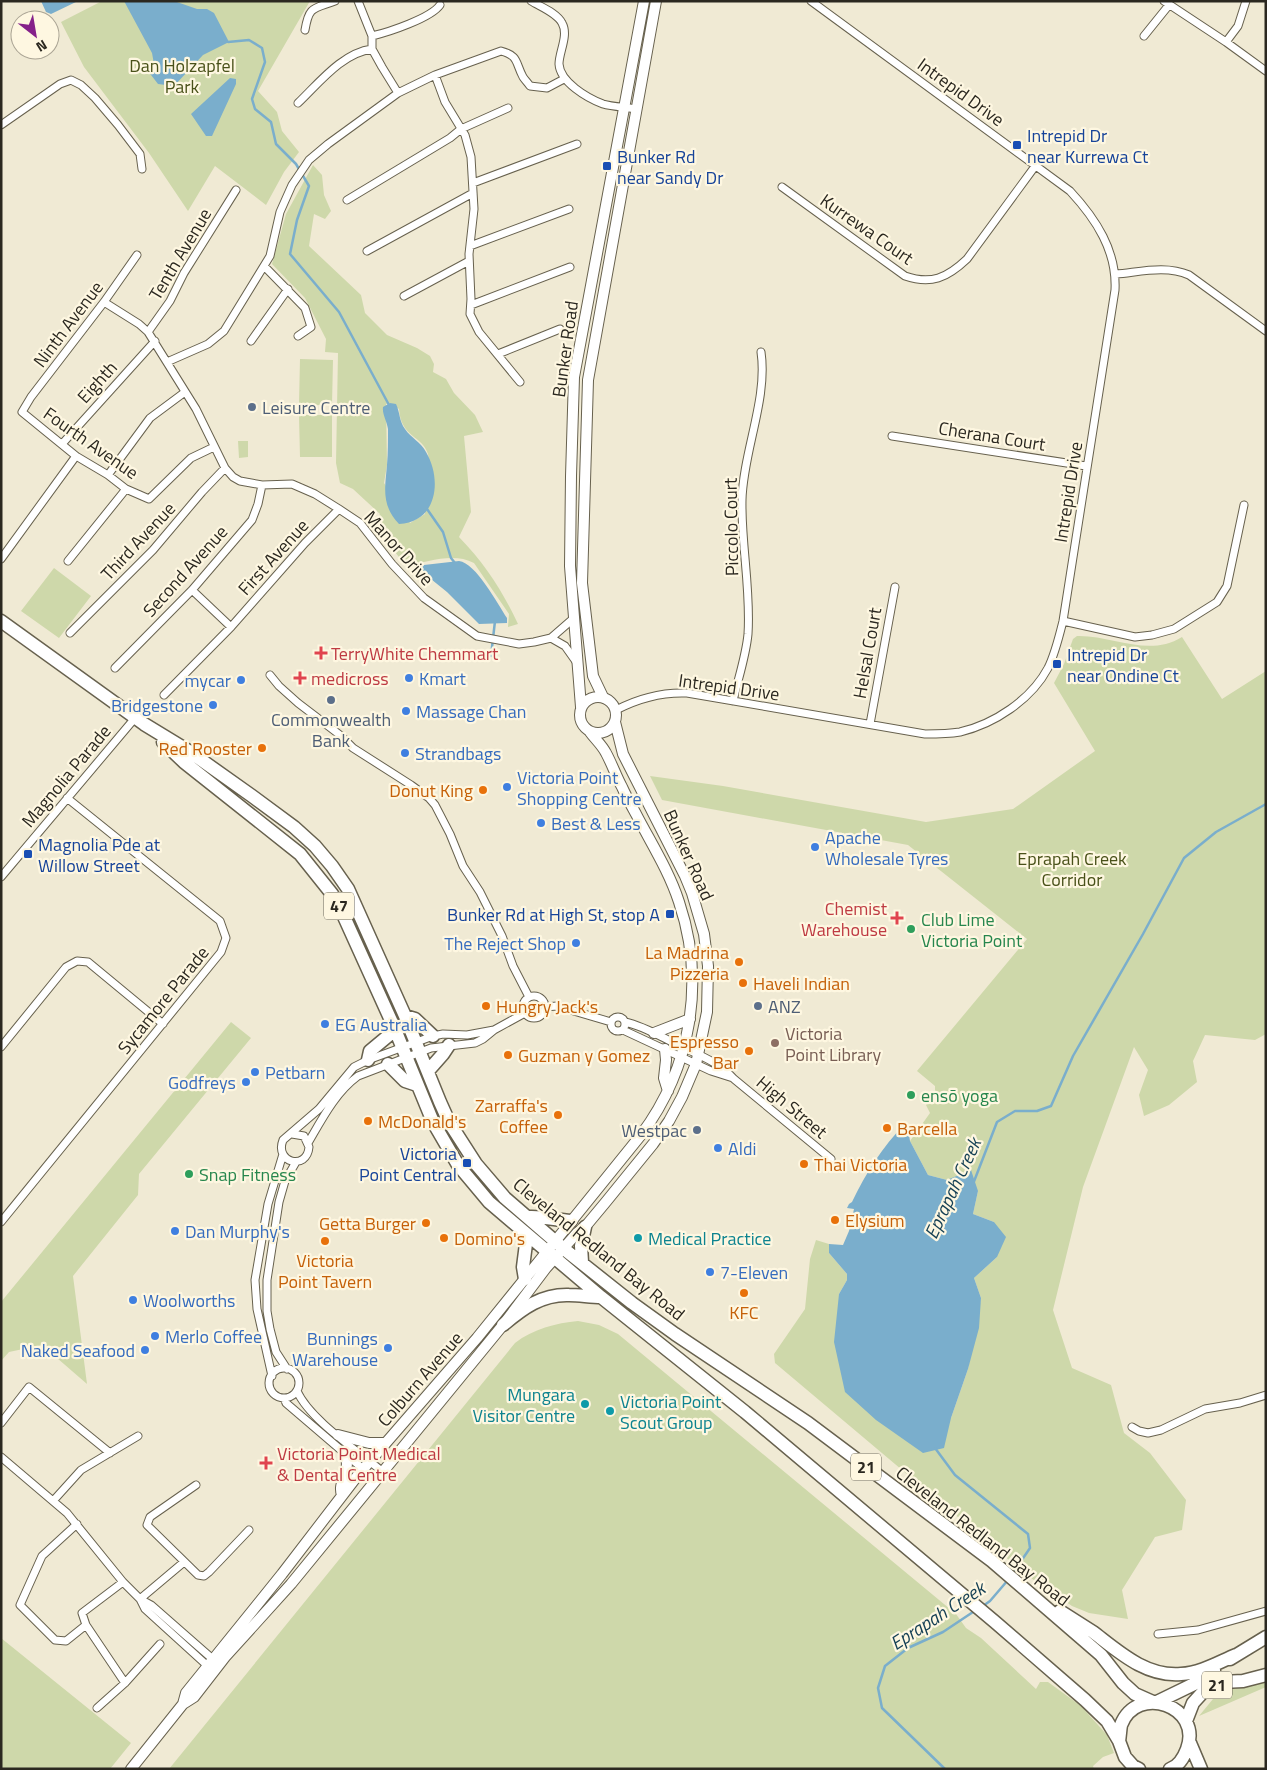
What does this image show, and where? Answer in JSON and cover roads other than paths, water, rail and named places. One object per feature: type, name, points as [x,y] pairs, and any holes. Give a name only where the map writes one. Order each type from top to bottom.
[{"type":"highway","name":"Cleveland Redland Bay Road","points":[[1,621],[139,721],[190,752],[267,806],[315,846],[348,889],[405,1016],[442,1107],[463,1146],[490,1182],[560,1245],[634,1304],[675,1334],[808,1423],[992,1561],[1089,1637]]},
{"type":"highway","name":"Cleveland Redland Bay Road","points":[[139,721],[184,762],[282,837],[315,871],[332,894],[394,1028],[440,1135],[468,1178],[488,1202],[601,1298],[744,1412],[1042,1662],[1107,1721],[1119,1741],[1125,1757],[1133,1766],[1139,1769]]},
{"type":"highway","points":[[405,1016],[416,1019],[433,1036]]},
{"type":"highway","points":[[368,1060],[370,1051],[388,1036],[394,1028]]},
{"type":"highway","points":[[428,1071],[449,1045]]},
{"type":"highway","points":[[388,1064],[405,1080],[417,1085]]},
{"type":"highway","points":[[528,1217],[543,1216],[556,1220],[571,1221]]},
{"type":"highway","points":[[582,1262],[580,1246],[585,1227]]},
{"type":"highway","points":[[525,1279],[522,1267],[527,1236]]},
{"type":"highway","points":[[503,1325],[529,1304],[543,1299],[560,1295],[601,1298]]},
{"type":"highway","name":"21","points":[[1089,1637],[1148,1669],[1164,1673],[1181,1674],[1201,1670],[1236,1655]]},
{"type":"highway","name":"21","points":[[1089,1637],[1100,1655],[1123,1683],[1135,1694],[1155,1702]]},
{"type":"highway","name":"21","points":[[1119,1741],[1121,1725],[1130,1713],[1141,1705],[1155,1702],[1194,1684],[1266,1637]]},
{"type":"highway","name":"21","points":[[1186,1721],[1193,1703],[1204,1692],[1222,1682],[1244,1681],[1266,1675]]},
{"type":"highway","points":[[1155,1702],[1166,1704],[1177,1710],[1186,1721],[1190,1734],[1190,1743],[1185,1756],[1170,1769]]},
{"type":"highway","points":[[1190,1743],[1201,1769]]},
{"type":"main road","name":"Bunker Road","points":[[582,707],[570,566],[570,476],[574,377],[644,1]]},
{"type":"main road","name":"Bunker Road","points":[[603,697],[593,676],[582,583],[588,380],[656,1]]},
{"type":"main road","points":[[574,377],[588,380]]},
{"type":"main road","points":[[603,697],[611,702],[616,710],[615,722],[608,731],[590,732],[580,721],[582,707],[590,698],[603,697]]},
{"type":"main road","name":"Bunker Road","points":[[560,1245],[585,1227],[665,1127],[682,1097],[697,1059],[707,1012],[708,966],[704,934],[695,901],[685,876],[623,754],[615,722]]},
{"type":"main road","name":"Bunker Road","points":[[560,1245],[571,1221],[641,1135],[668,1091],[683,1052],[690,1019],[693,990],[692,958],[687,929],[670,879],[621,787],[607,753],[590,732]]},
{"type":"main road","points":[[654,1033],[690,1019]]},
{"type":"main road","points":[[666,1050],[664,1078],[668,1091]]},
{"type":"main road","name":"Colburn Avenue","points":[[214,1665],[290,1584],[380,1476],[503,1325],[560,1245]]},
{"type":"main road","name":"Colburn Avenue","points":[[131,1769],[183,1704],[194,1697],[214,1665],[342,1495],[469,1348],[525,1279],[551,1256]]},
{"type":"main road","points":[[338,1435],[369,1443],[385,1443]]},
{"type":"main road","points":[[342,1495],[340,1489],[348,1462],[345,1453]]},
{"type":"street","points":[[305,30],[308,15],[313,9],[334,1]]},
{"type":"street","points":[[358,1],[372,36],[372,48],[398,93]]},
{"type":"street","points":[[531,1],[559,18],[564,25],[559,65],[564,79],[573,87],[602,103],[637,109]]},
{"type":"street","name":"Intrepid Drive","points":[[616,710],[645,698],[675,693],[925,734],[958,732],[992,719],[1010,709],[1025,697],[1047,669],[1063,621],[1115,290],[1116,274],[1110,254],[1093,218],[1070,191],[811,1]]},
{"type":"street","points":[[1226,42],[1238,26],[1246,1]]},
{"type":"street","points":[[1144,36],[1167,3],[1266,71]]},
{"type":"street","points":[[372,36],[428,16],[436,11],[440,5]]},
{"type":"street","points":[[298,102],[345,59],[372,48]]},
{"type":"street","points":[[167,362],[208,344],[224,331],[270,256],[280,212],[296,179],[309,160],[398,93],[435,75],[501,51],[510,54],[518,61],[523,78],[530,86],[547,88],[564,79]]},
{"type":"street","points":[[435,75],[445,102],[461,129],[471,157],[474,209],[469,261],[470,314],[479,332],[520,382]]},
{"type":"street","points":[[1,125],[60,84],[72,80],[81,85],[95,98],[118,125],[140,154],[142,169]]},
{"type":"street","points":[[347,200],[450,138],[461,129],[508,108]]},
{"type":"street","points":[[473,183],[577,144]]},
{"type":"street","name":"Kurrewa Court","points":[[782,187],[905,276],[916,280],[930,280],[945,276],[957,269],[1036,166]]},
{"type":"street","name":"Tenth Avenue","points":[[148,332],[170,301],[184,273],[236,190]]},
{"type":"street","points":[[367,251],[473,193]]},
{"type":"street","points":[[470,246],[569,209]]},
{"type":"street","name":"Ninth Avenue","points":[[22,412],[31,396],[104,302],[137,254]]},
{"type":"street","points":[[404,296],[469,261]]},
{"type":"street","points":[[264,266],[305,308],[311,327],[298,336]]},
{"type":"street","points":[[471,305],[570,267]]},
{"type":"street","points":[[1116,274],[1166,269],[1182,272],[1189,275],[1266,331]]},
{"type":"street","points":[[251,341],[288,290]]},
{"type":"street","name":"Manor Drive","points":[[104,302],[139,324],[155,341],[196,409],[225,468],[233,477],[240,481],[262,485],[292,484],[315,494],[339,509],[360,523],[392,564],[424,598],[476,636],[487,640],[519,644],[551,638]]},
{"type":"street","points":[[498,354],[560,329]]},
{"type":"street","name":"Eighth","points":[[62,444],[155,341]]},
{"type":"street","name":"Piccolo Court","points":[[733,701],[748,635],[742,500],[745,467],[763,367],[761,352]]},
{"type":"street","points":[[108,475],[150,418],[185,392]]},
{"type":"street","name":"Fourth Avenue","points":[[22,412],[76,456],[108,475],[126,489],[149,499],[191,458],[214,446]]},
{"type":"street","name":"Cherana Court","points":[[892,436],[1086,466]]},
{"type":"street","points":[[1,559],[76,456]]},
{"type":"street","name":"Third Avenue","points":[[70,633],[153,550],[225,468]]},
{"type":"street","name":"Second Avenue","points":[[115,668],[192,590],[252,520],[262,485]]},
{"type":"street","points":[[68,561],[126,489]]},
{"type":"street","points":[[1063,621],[1135,637],[1152,635],[1174,629],[1217,602],[1228,586],[1244,506]]},
{"type":"street","name":"First Avenue","points":[[164,695],[231,627],[304,543],[339,509]]},
{"type":"street","name":"Helsal Court","points":[[870,724],[895,587]]},
{"type":"street","points":[[192,590],[231,627]]},
{"type":"street","points":[[574,618],[551,638],[565,646],[579,666]]},
{"type":"street","points":[[270,674],[279,686],[298,703],[340,735],[353,748],[411,785],[434,805],[450,834],[462,866],[480,892],[502,936],[529,997]]},
{"type":"street","name":"Magnolia Parade","points":[[1,877],[67,798],[139,721]]},
{"type":"street","name":"Sycamore Parade","points":[[1,1222],[221,952],[226,938],[220,920],[67,798]]},
{"type":"street","points":[[1,1047],[66,967],[77,961],[88,962],[163,1024]]},
{"type":"street","points":[[536,996],[544,1003],[543,1013],[537,1017],[530,1017],[525,1013],[524,1002],[529,997],[536,996]]},
{"type":"street","points":[[545,1007],[556,1006],[611,1022]]},
{"type":"street","points":[[308,1143],[326,1110],[350,1082],[367,1072],[388,1064],[404,1052],[418,1047],[475,1043],[525,1013]]},
{"type":"street","points":[[611,1022],[614,1018],[618,1017],[625,1022],[654,1033],[683,1052]]},
{"type":"street","points":[[611,1022],[611,1026],[615,1031],[623,1030],[666,1050],[683,1052]]},
{"type":"street","points":[[623,1030],[625,1022]]},
{"type":"street","points":[[272,1376],[257,1309],[255,1280],[268,1204],[283,1154],[283,1140],[319,1109],[350,1070],[368,1060],[418,1047],[433,1036],[443,1034],[467,1035],[494,1030]]},
{"type":"street","name":"High Street","points":[[683,1052],[697,1059],[716,1073],[734,1078],[831,1159]]},
{"type":"street","points":[[283,1154],[288,1160],[296,1162],[301,1161],[309,1151],[308,1143],[304,1136],[292,1134]]},
{"type":"street","points":[[287,1369],[276,1352],[271,1336],[267,1311],[267,1280],[278,1202],[296,1162]]},
{"type":"street","points":[[297,1391],[291,1396],[284,1398],[276,1396],[270,1389],[270,1380],[278,1370],[287,1369],[294,1372],[298,1379],[297,1391],[302,1401],[380,1476]]},
{"type":"street","points":[[1,1423],[29,1387],[110,1453]]},
{"type":"street","points":[[1132,1427],[1139,1432],[1148,1433],[1161,1430],[1205,1409],[1266,1396]]},
{"type":"street","points":[[284,1398],[286,1403],[345,1453],[367,1465]]},
{"type":"street","points":[[53,1501],[81,1470],[138,1436]]},
{"type":"street","points":[[1,1457],[67,1513],[123,1582],[140,1599],[145,1609],[156,1614],[214,1665]]},
{"type":"street","points":[[196,1485],[150,1517],[147,1525],[198,1575],[204,1576],[249,1530]]},
{"type":"street","points":[[76,1524],[42,1556],[20,1605],[55,1640],[66,1641],[86,1625]]},
{"type":"street","points":[[140,1599],[184,1562]]},
{"type":"street","points":[[123,1582],[82,1613],[86,1625],[125,1683]]},
{"type":"street","points":[[1158,1634],[1198,1630],[1266,1611]]},
{"type":"street","points":[[97,1708],[125,1683],[160,1644]]},
{"type":"water","points":[[41,1],[78,1],[59,10],[45,10]]},
{"type":"water","points":[[124,1],[174,1],[197,9],[207,9],[214,13],[229,42],[203,55],[174,86],[158,84],[148,71],[154,64],[152,53]]},
{"type":"water","points":[[230,78],[236,79],[236,84],[212,136],[206,136],[191,114]]},
{"type":"water","points":[[390,403],[396,404],[403,426],[424,449],[431,463],[435,486],[429,507],[422,516],[399,524],[389,510],[385,489],[388,429],[383,407]]},
{"type":"water","points":[[459,561],[466,563],[479,576],[507,618],[507,623],[479,624],[447,592],[421,571],[421,566],[424,565]]},
{"type":"water","points":[[905,1124],[910,1131],[910,1141],[928,1175],[947,1180],[971,1170],[978,1191],[973,1214],[994,1222],[1006,1237],[997,1257],[974,1278],[981,1298],[979,1328],[968,1369],[951,1418],[944,1448],[923,1453],[876,1420],[845,1392],[834,1342],[839,1294],[847,1280],[847,1274],[829,1253],[829,1244],[843,1245],[849,1231],[854,1209],[847,1208],[849,1204],[882,1151]]},
{"type":"waterway","points":[[228,42],[249,40],[262,48],[265,62],[252,99],[255,109],[271,122],[276,144],[296,164],[309,186],[297,220],[290,254],[339,312],[389,405]]},
{"type":"waterway","points":[[427,509],[443,532],[451,558],[455,563]]},
{"type":"waterway","points":[[491,656],[495,621]]},
{"type":"waterway","name":"Eprapah Creek","points":[[973,1184],[997,1122],[1015,1111],[1037,1111],[1051,1106],[1073,1056],[1184,858],[1216,832],[1266,804]]},
{"type":"waterway","name":"Eprapah Creek","points":[[935,1448],[955,1475],[1028,1534],[1030,1548],[1013,1573]]},
{"type":"waterway","name":"Eprapah Creek","points":[[983,1606],[990,1601],[1008,1580]]},
{"type":"waterway","name":"Eprapah Creek","points":[[945,1769],[882,1708],[878,1688],[885,1666],[908,1648],[943,1632],[976,1610]]},
{"type":"place","name":"Intrepid Dr near Kurrewa Ct","points":[[1017,145]]},
{"type":"place","name":"Bunker Rd near Sandy Dr","points":[[607,166]]},
{"type":"place","name":"Leisure Centre","points":[[252,407]]},
{"type":"place","name":"TerryWhite Chemmart","points":[[321,653]]},
{"type":"place","name":"Intrepid Dr near Ondine Ct","points":[[1057,664]]},
{"type":"place","name":"medicross","points":[[300,678]]},
{"type":"place","name":"Kmart","points":[[409,678]]},
{"type":"place","name":"mycar","points":[[241,680]]},
{"type":"place","name":"Commonwealth Bank","points":[[331,700]]},
{"type":"place","name":"Bridgestone","points":[[213,705]]},
{"type":"place","name":"Massage Chan","points":[[406,711]]},
{"type":"place","name":"Red Rooster","points":[[262,748]]},
{"type":"place","name":"Strandbags","points":[[405,753]]},
{"type":"place","name":"Victoria Point Shopping Centre","points":[[507,787]]},
{"type":"place","name":"Donut King","points":[[483,790]]},
{"type":"place","name":"Best & Less","points":[[541,823]]},
{"type":"place","name":"Apache Wholesale Tyres","points":[[815,847]]},
{"type":"place","name":"Magnolia Pde at Willow Street","points":[[28,854]]},
{"type":"place","name":"Bunker Rd at High St, stop A","points":[[670,914]]},
{"type":"place","name":"Chemist Warehouse","points":[[897,918]]},
{"type":"place","name":"Club Lime Victoria Point","points":[[911,929]]},
{"type":"place","name":"The Reject Shop","points":[[576,943]]},
{"type":"place","name":"La Madrina Pizzeria","points":[[739,962]]},
{"type":"place","name":"Haveli Indian","points":[[743,983]]},
{"type":"place","name":"Hungry Jack's","points":[[486,1006]]},
{"type":"place","name":"ANZ","points":[[758,1006]]},
{"type":"place","name":"EG Australia","points":[[325,1024]]},
{"type":"place","name":"Victoria Point Library","points":[[775,1043]]},
{"type":"place","name":"Espresso Bar","points":[[749,1051]]},
{"type":"place","name":"Guzman y Gomez","points":[[508,1055]]},
{"type":"place","name":"Petbarn","points":[[255,1072]]},
{"type":"place","name":"Godfreys","points":[[246,1082]]},
{"type":"place","name":"ensō yoga","points":[[911,1095]]},
{"type":"place","name":"Zarraffa's Coffee","points":[[558,1115]]},
{"type":"place","name":"McDonald's","points":[[368,1121]]},
{"type":"place","name":"Barcella","points":[[887,1128]]},
{"type":"place","name":"Westpac","points":[[697,1130]]},
{"type":"place","name":"Aldi","points":[[718,1148]]},
{"type":"place","name":"Victoria Point Central","points":[[467,1163]]},
{"type":"place","name":"Thai Victoria","points":[[804,1164]]},
{"type":"place","name":"Snap Fitness","points":[[189,1174]]},
{"type":"place","name":"Elysium","points":[[835,1220]]},
{"type":"place","name":"Getta Burger","points":[[426,1223]]},
{"type":"place","name":"Dan Murphy's","points":[[175,1231]]},
{"type":"place","name":"Domino's","points":[[444,1238]]},
{"type":"place","name":"Medical Practice","points":[[638,1238]]},
{"type":"place","name":"Victoria Point Tavern","points":[[325,1241]]},
{"type":"place","name":"7-Eleven","points":[[710,1272]]},
{"type":"place","name":"KFC","points":[[744,1293]]},
{"type":"place","name":"Woolworths","points":[[133,1300]]},
{"type":"place","name":"Merlo Coffee","points":[[155,1336]]},
{"type":"place","name":"Bunnings Warehouse","points":[[388,1348]]},
{"type":"place","name":"Naked Seafood","points":[[145,1350]]},
{"type":"place","name":"Mungara Visitor Centre","points":[[585,1404]]},
{"type":"place","name":"Victoria Point Scout Group","points":[[610,1411]]},
{"type":"place","name":"Victoria Point Medical & Dental Centre","points":[[266,1463]]},
{"type":"park label","name":"Dan Holzapfel Park","points":[[182,75]]},
{"type":"park label","name":"Eprapah Creek Corridor","points":[[1072,868]]}]
